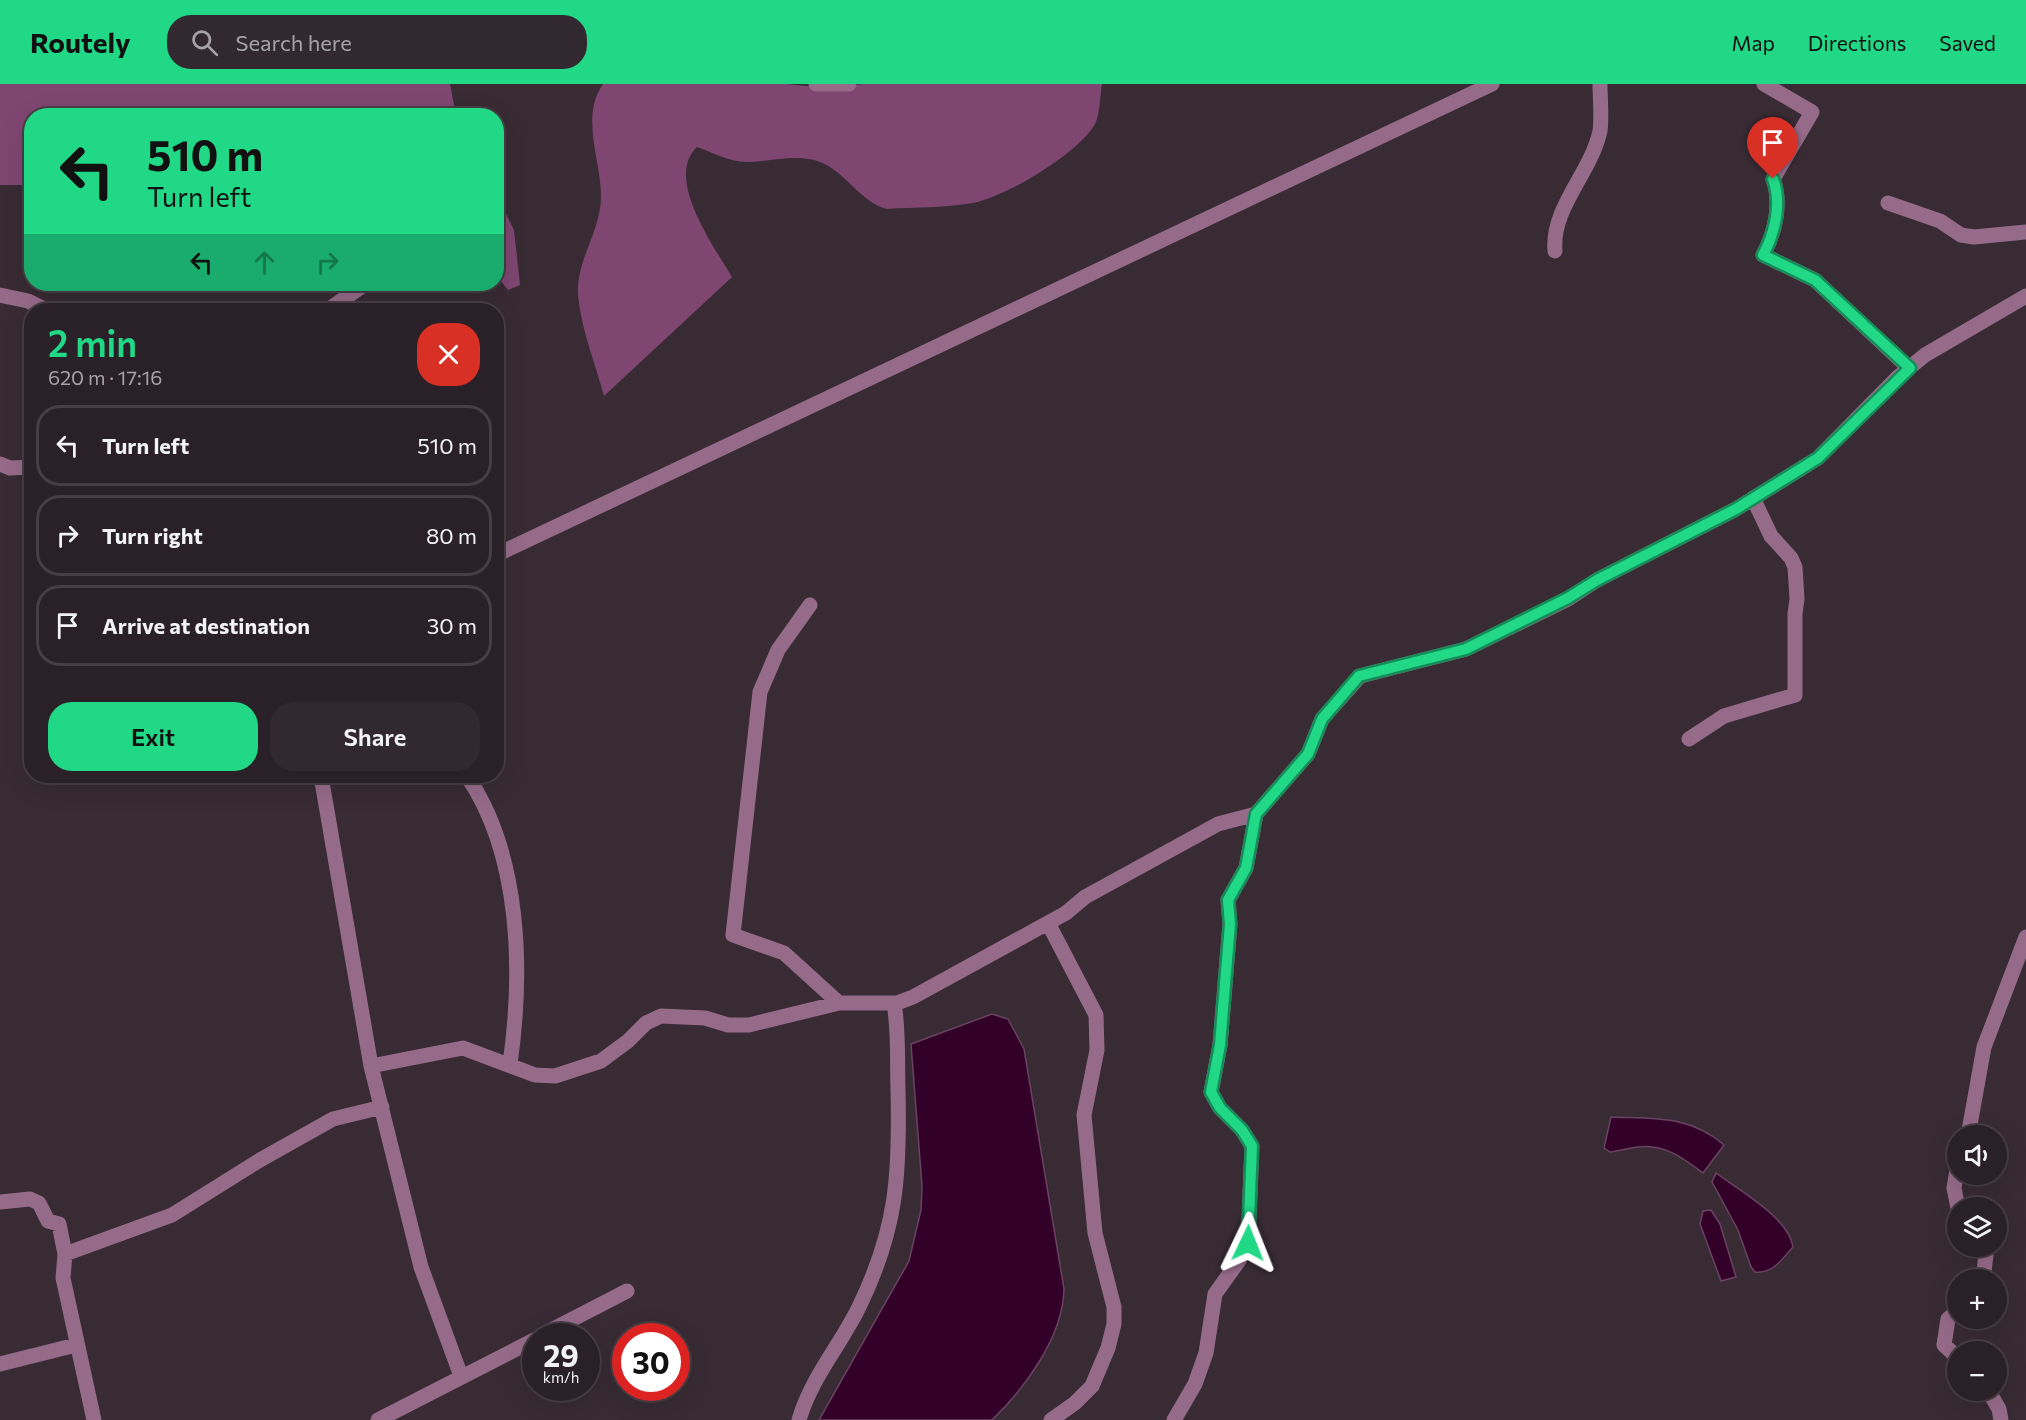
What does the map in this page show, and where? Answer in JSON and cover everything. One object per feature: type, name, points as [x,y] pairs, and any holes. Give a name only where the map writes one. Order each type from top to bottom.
[{"type":"street","points":[[816,84],[849,84]]},
{"type":"street","points":[[504,551],[1492,84]]},
{"type":"street","points":[[1555,251],[1554,235],[1561,215],[1582,176],[1600,130],[1600,84]]},
{"type":"street","points":[[1764,84],[1812,112],[1773,179],[1778,193],[1772,239],[1763,255],[1815,280],[1910,368]]},
{"type":"street","points":[[1888,203],[1940,221],[1960,235],[1974,237],[2026,232]]},
{"type":"street","points":[[338,303],[355,291]]},
{"type":"street","points":[[0,295],[31,303]]},
{"type":"street","points":[[1174,1420],[1191,1392],[1206,1353],[1215,1294],[1240,1259],[1248,1243],[1252,1146],[1242,1130],[1220,1108],[1211,1092],[1220,1045],[1230,924],[1228,900],[1246,868],[1256,814],[1308,754],[1322,719],[1359,676],[1466,649],[1568,598],[1597,580],[1753,498],[1818,458],[1910,368],[1962,332],[2026,296]]},
{"type":"street","points":[[0,464],[24,468]]},
{"type":"street","points":[[1689,740],[1724,716],[1795,695],[1794,614],[1797,599],[1795,567],[1791,558],[1771,536],[1753,498]]},
{"type":"street","points":[[810,605],[778,650],[760,692],[733,935],[784,952],[839,1004]]},
{"type":"street","points":[[322,783],[371,1066],[421,1267],[461,1376]]},
{"type":"street","points":[[471,783],[495,833],[516,920],[514,1035],[510,1064]]},
{"type":"street","points":[[371,1066],[463,1048],[542,1076],[555,1076],[589,1066],[618,1049],[646,1023],[661,1016],[705,1018],[728,1025],[749,1025],[839,1004],[894,1003],[913,997],[1048,923],[1066,913],[1086,897],[1218,824],[1256,814]]},
{"type":"street","points":[[1048,923],[1096,1015],[1097,1050],[1084,1115],[1095,1233],[1114,1307],[1114,1324],[1108,1348],[1092,1386],[1075,1403],[1051,1420]]},
{"type":"street","points":[[1970,1125],[1984,1047],[2026,937]]},
{"type":"street","points":[[799,1420],[815,1380],[857,1311],[889,1234],[897,1186],[900,1139],[898,1028],[894,1003]]},
{"type":"street","points":[[65,1254],[172,1215],[260,1160],[333,1119],[382,1107]]},
{"type":"street","points":[[0,1202],[30,1199],[39,1203],[48,1221],[59,1224],[65,1254],[63,1278],[94,1420]]},
{"type":"street","points":[[565,1323],[627,1291]]},
{"type":"street","points":[[1947,1326],[1944,1346],[1947,1349]]},
{"type":"street","points":[[0,1364],[76,1345]]},
{"type":"street","points":[[378,1420],[522,1346]]},
{"type":"street","points":[[1994,1401],[2001,1420]]},
{"type":"shaded area","points":[[0,84],[450,84],[455,108],[24,108],[24,185],[0,185]]},
{"type":"shaded area","points":[[603,84],[786,84],[827,88],[864,84],[1102,84],[1097,120],[1074,148],[1022,183],[973,203],[887,209],[869,200],[829,167],[811,159],[740,162],[697,147],[688,160],[686,176],[689,194],[704,230],[732,277],[604,396],[583,326],[578,289],[579,275],[600,210],[600,182],[592,124],[596,97]]},
{"type":"shaded area","points":[[504,210],[514,230],[520,285],[508,290],[504,285]]},
{"type":"shaded area","points":[[992,1014],[1008,1019],[1024,1049],[1064,1289],[1057,1325],[1040,1361],[1017,1393],[992,1420],[819,1420],[909,1261],[921,1210],[922,1186],[911,1044]]},
{"type":"shaded area","points":[[1611,1117],[1670,1120],[1684,1123],[1711,1135],[1724,1145],[1703,1173],[1681,1157],[1657,1148],[1638,1147],[1610,1152],[1604,1148]]},
{"type":"shaded area","points":[[1716,1173],[1773,1215],[1789,1236],[1793,1247],[1767,1271],[1755,1272],[1751,1267],[1738,1230],[1712,1182]]},
{"type":"shaded area","points":[[1711,1210],[1720,1224],[1736,1277],[1721,1281],[1700,1224],[1703,1211]]},
{"type":"route","points":[[1248,1243],[1252,1146],[1242,1130],[1216,1103],[1211,1092],[1220,1045],[1230,924],[1228,900],[1246,868],[1256,814],[1308,754],[1322,719],[1359,676],[1441,658],[1466,649],[1736,509],[1818,458],[1898,377],[1910,368],[1815,280],[1763,255],[1772,239],[1778,193],[1773,179]]}]
